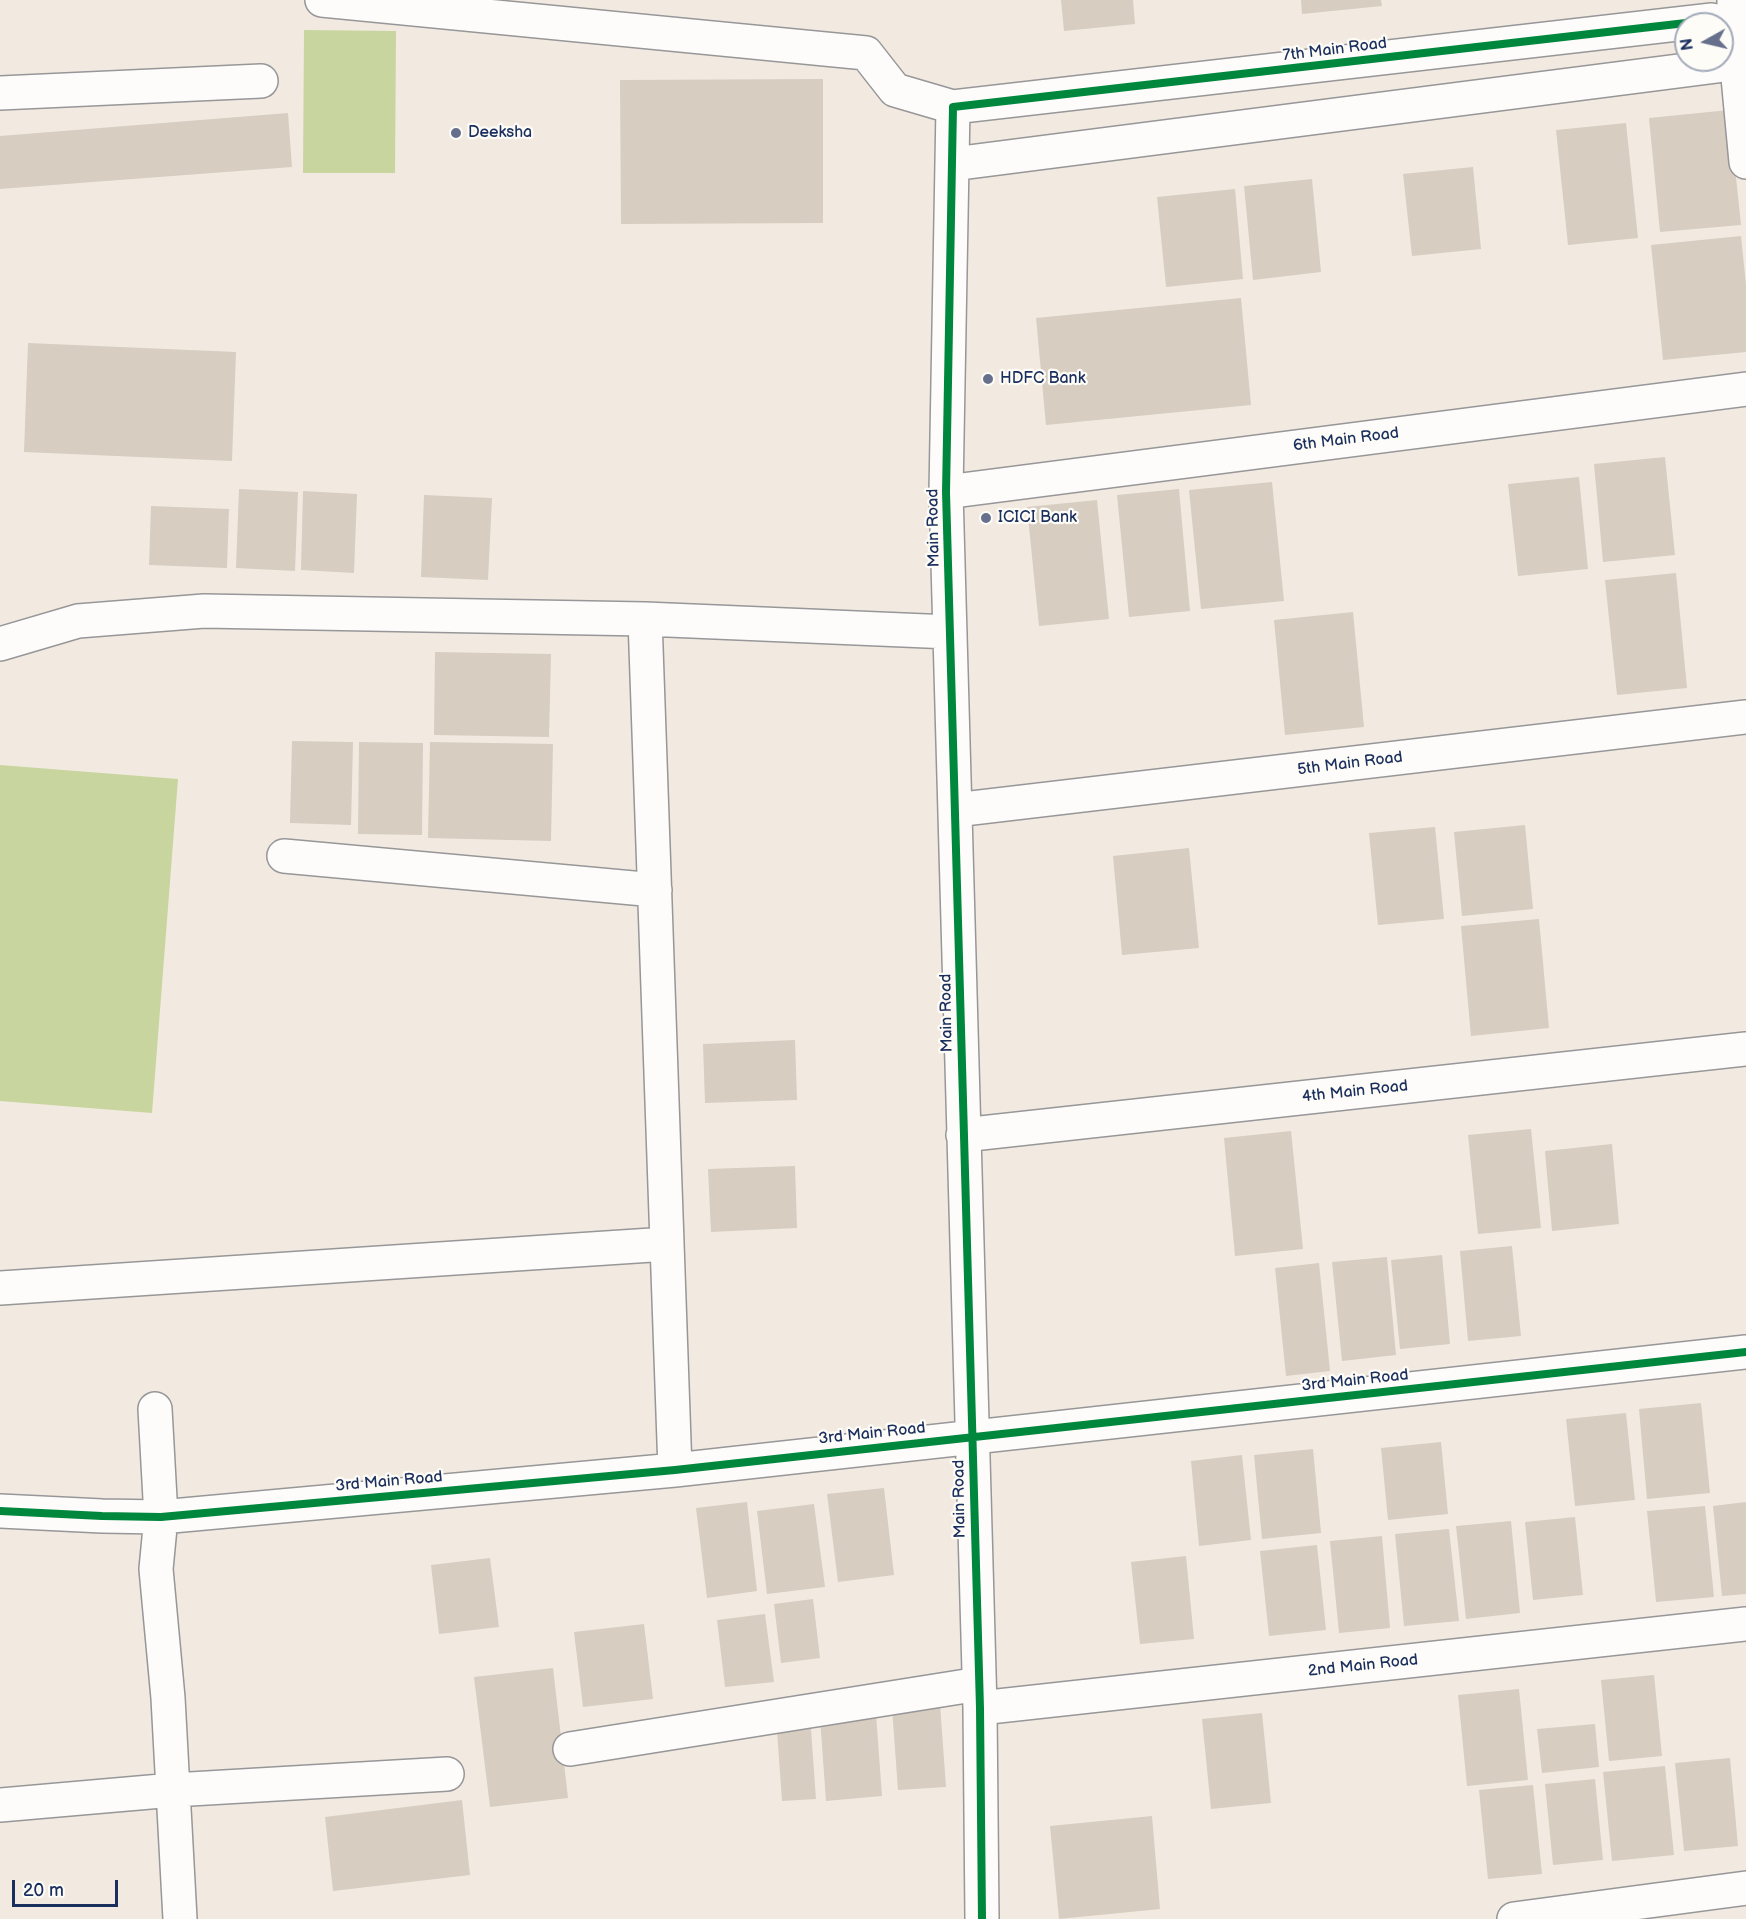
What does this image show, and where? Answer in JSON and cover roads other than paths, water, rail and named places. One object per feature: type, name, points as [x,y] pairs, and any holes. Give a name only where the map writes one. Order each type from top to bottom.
[{"type":"street","points":[[322,0],[866,53],[895,90],[953,107]]},
{"type":"street","name":"7th Main Road","points":[[953,107],[1674,24]]},
{"type":"street","points":[[953,164],[1674,72]]},
{"type":"street","points":[[1732,72],[1746,162]]},
{"type":"street","points":[[0,93],[261,81]]},
{"type":"street","name":"Main Road","points":[[953,107],[946,492],[979,1696],[982,1919]]},
{"type":"street","name":"6th Main Road","points":[[946,492],[1746,388]]},
{"type":"street","points":[[0,644],[78,621],[204,611],[645,619],[950,632]]},
{"type":"street","points":[[645,619],[675,1470]]},
{"type":"street","name":"5th Main Road","points":[[955,810],[1746,717]]},
{"type":"street","points":[[284,856],[655,890]]},
{"type":"street","name":"4th Main Road","points":[[963,1135],[1746,1048]]},
{"type":"street","points":[[0,1288],[668,1244]]},
{"type":"street","name":"3rd Main Road","points":[[0,1511],[161,1517],[675,1470],[1746,1352]]},
{"type":"street","points":[[155,1409],[161,1517],[156,1569],[168,1698],[180,1919]]},
{"type":"street","name":"2nd Main Road","points":[[570,1749],[979,1696],[1746,1624]]},
{"type":"street","points":[[0,1805],[173,1790],[447,1774]]},
{"type":"street","points":[[1514,1919],[1746,1888]]},
{"type":"place","name":"Deeksha","points":[[456,133]]},
{"type":"place","name":"HDFC Bank","points":[[988,379]]},
{"type":"place","name":"ICICI Bank","points":[[986,518]]}]
